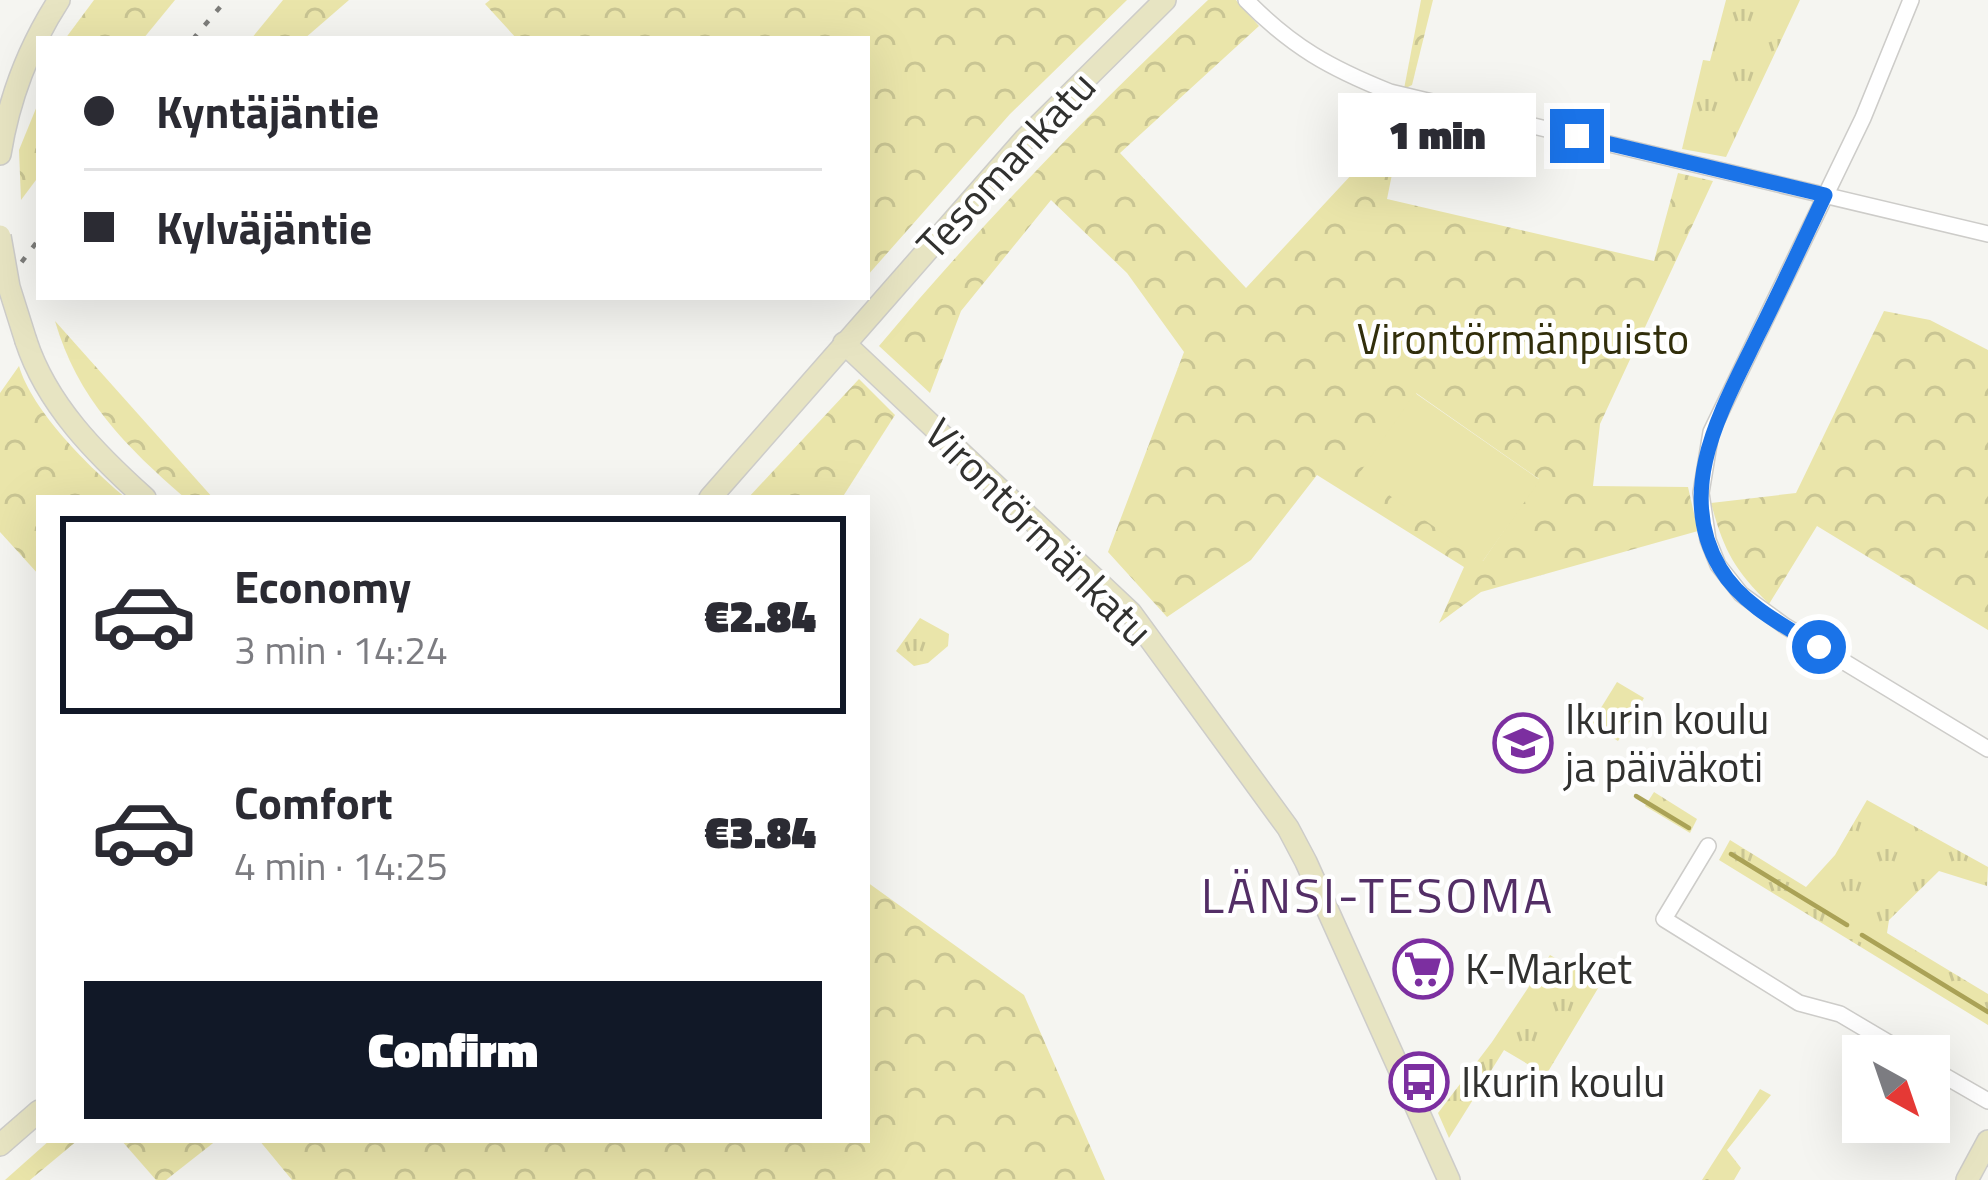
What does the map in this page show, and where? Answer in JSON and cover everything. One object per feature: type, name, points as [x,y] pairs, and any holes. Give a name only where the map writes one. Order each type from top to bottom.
[{"type":"street","points":[[40,36],[59,0]]},
{"type":"street","name":"Tesomankatu","points":[[713,495],[1025,139],[1165,0]]},
{"type":"street","points":[[1246,0],[1313,58],[1390,92],[1988,234]]},
{"type":"street","points":[[1911,0],[1895,47],[1711,432],[1701,493],[1708,540],[1729,580],[1768,615],[1988,748]]},
{"type":"street","points":[[0,154],[10,103],[36,43]]},
{"type":"street","points":[[0,236],[9,287],[41,375],[73,424],[143,495]]},
{"type":"street","name":"Virontörmänkatu","points":[[844,344],[1131,613],[1248,771],[1306,862],[1449,1180]]},
{"type":"street","points":[[1708,846],[1664,919],[1799,1003],[1840,1014],[1876,1035]]},
{"type":"street","points":[[1950,1078],[1988,1101]]},
{"type":"street","points":[[1,1144],[36,1115]]},
{"type":"street","points":[[1966,1180],[1988,1142]]},
{"type":"green space","points":[[94,0],[175,0],[145,36],[67,36]]},
{"type":"green space","points":[[283,0],[349,0],[307,36],[253,36]]},
{"type":"green space","points":[[490,0],[1127,0],[1010,114],[870,273],[870,36],[514,36],[485,4]]},
{"type":"green space","name":"Virontörmänpuisto","points":[[1208,0],[1236,0],[1259,26],[1120,153],[1246,288],[1381,143],[1391,107],[1405,110],[1387,199],[1654,261],[1678,173],[1713,181],[1600,424],[1593,486],[1688,487],[1698,531],[1481,592],[1439,623],[1464,567],[1317,475],[1251,560],[1167,617],[1108,552],[1184,352],[1127,273],[1051,200],[961,311],[930,393],[879,346],[998,211]],"holes":[[[1416,393],[1539,479],[1483,561]]]},
{"type":"green space","points":[[1421,0],[1433,0],[1412,85],[1404,89]]},
{"type":"green space","points":[[1726,0],[1800,0],[1726,157],[1682,149],[1703,60],[1710,61]]},
{"type":"green space","points":[[36,108],[36,180],[21,200],[19,150]]},
{"type":"green space","points":[[1884,311],[1930,320],[1988,350],[1988,630],[1817,526],[1769,604],[1732,558],[1716,520],[1711,503],[1796,493]]},
{"type":"green space","points":[[55,321],[210,495],[182,495],[143,460],[90,397]]},
{"type":"green space","points":[[19,366],[49,420],[123,495],[36,495],[36,572],[0,532],[0,393]]},
{"type":"green space","points":[[859,379],[895,415],[844,495],[751,495]]},
{"type":"green space","points":[[1415,393],[1540,480],[1483,561],[1359,474]]},
{"type":"green space","points":[[920,618],[949,634],[948,646],[928,663],[914,666],[896,651]]},
{"type":"green space","points":[[1617,682],[1644,698],[1618,741],[1591,724]]},
{"type":"green space","points":[[1654,792],[1697,819],[1690,833],[1645,806]]},
{"type":"green space","points":[[1867,800],[1988,867],[1987,886],[1939,871],[1889,920],[1887,933],[1988,994],[1988,1025],[1719,860],[1730,840],[1806,887],[1835,855]]},
{"type":"green space","points":[[870,884],[1024,995],[1105,1180],[292,1180],[261,1143],[870,1143]]},
{"type":"green space","points":[[1550,955],[1600,985],[1546,1075],[1504,1050],[1449,1138],[1438,1113]]},
{"type":"green space","points":[[1760,1089],[1771,1095],[1727,1150],[1741,1168],[1734,1180],[1702,1180]]},
{"type":"green space","points":[[47,1143],[74,1143],[30,1180],[5,1180]]},
{"type":"green space","points":[[124,1143],[213,1143],[166,1180],[156,1180]]},
{"type":"waterway","points":[[1636,796],[1689,828]]},
{"type":"waterway","points":[[1731,854],[1847,925]]},
{"type":"waterway","points":[[1862,935],[1988,1012]]},
{"type":"railway","points":[[196,36],[226,0]]},
{"type":"railway","points":[[0,291],[36,243]]},
{"type":"place","name":"Ikurin koulu ja päiväkoti","points":[[1523,743]]},
{"type":"place","name":"K-Market","points":[[1423,969]]},
{"type":"place","name":"Ikurin koulu","points":[[1419,1082]]},
{"type":"district","name":"LÄNSI-TESOMA","points":[[1378,896]]},
{"type":"route","points":[[1577,136],[1825,195],[1711,432],[1701,493],[1708,540],[1718,566],[1741,594],[1819,647]]}]
